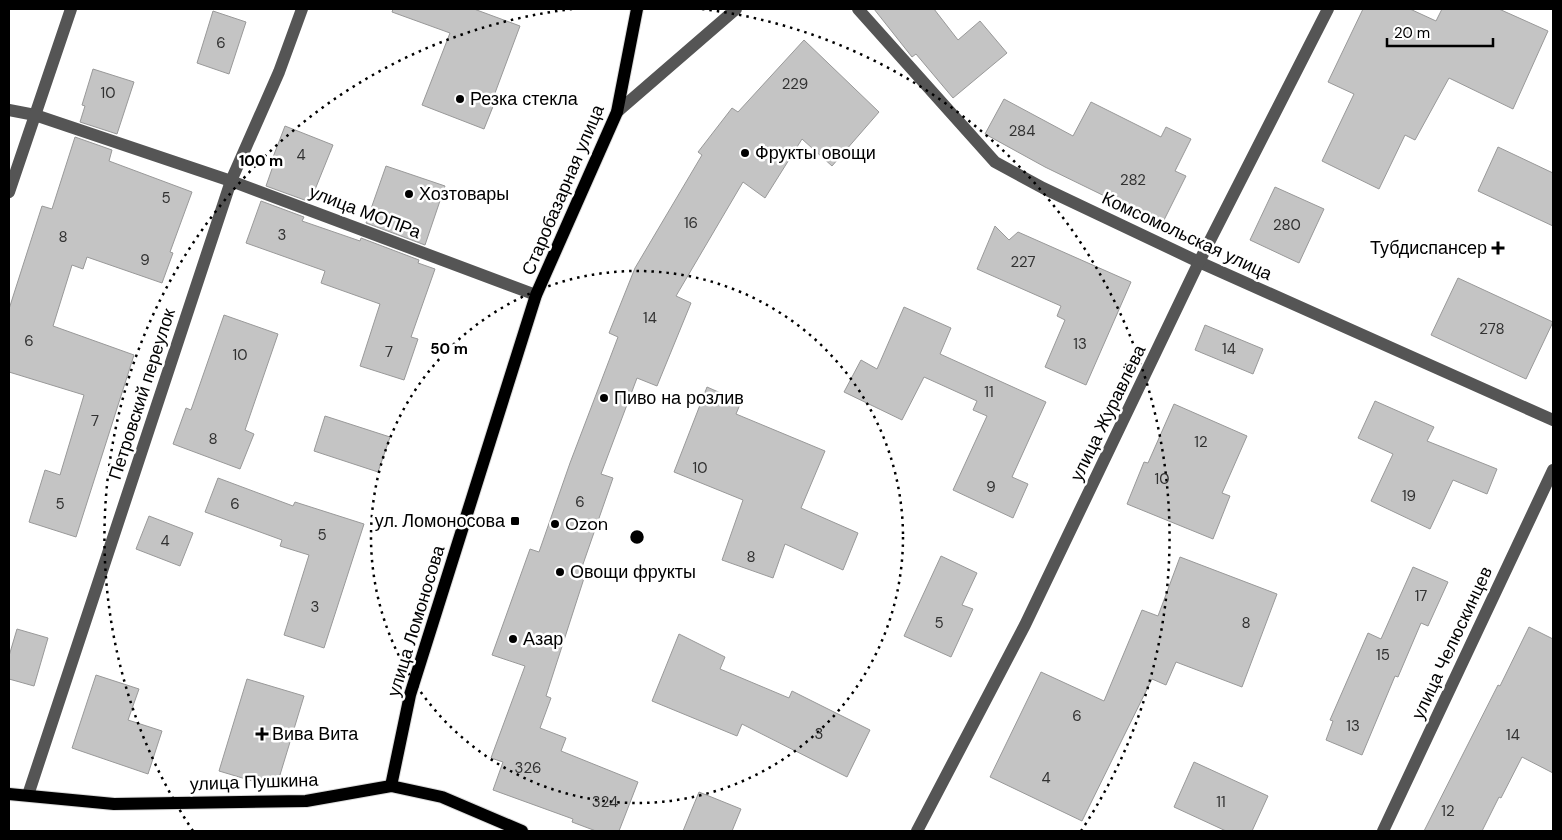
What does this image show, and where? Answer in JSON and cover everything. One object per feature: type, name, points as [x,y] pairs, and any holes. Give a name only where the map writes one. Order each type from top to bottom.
[{"type":"main road","name":"Старобазарная улица","points":[[536,295],[617,112],[637,9]]},
{"type":"main road","name":"улица Ломоносова","points":[[391,786],[410,695],[536,295]]},
{"type":"main road","name":"улица Пушкина","points":[[9,794],[114,804],[306,801],[391,786],[442,797],[522,831]]},
{"type":"street","points":[[9,192],[71,9]]},
{"type":"street","name":"Петровский переулок","points":[[28,796],[231,181],[279,72],[302,9]]},
{"type":"street","points":[[617,112],[736,9]]},
{"type":"street","name":"Комсомольская улица","points":[[858,9],[995,162],[1044,188],[1199,262],[1553,420]]},
{"type":"street","name":"улица Журавлёва","points":[[917,831],[1025,626],[1199,262],[1328,9]]},
{"type":"street","name":"улица МОПРа","points":[[9,110],[35,115],[231,181],[536,295]]},
{"type":"street","name":"улица Челюскинцев","points":[[1383,831],[1553,470]]},
{"type":"building","points":[[393,9],[474,9],[520,26],[495,93],[498,94],[484,129],[422,105],[450,33],[392,12]]},
{"type":"building","points":[[874,9],[934,9],[958,40],[980,21],[1007,53],[953,98],[916,54],[912,57]]},
{"type":"building","points":[[1363,9],[1410,9],[1436,21],[1442,9],[1499,9],[1548,31],[1513,109],[1449,78],[1415,140],[1405,135],[1379,189],[1322,161],[1354,94],[1328,82]]},
{"type":"building","points":[[213,11],[246,22],[229,74],[197,63]]},
{"type":"building","points":[[804,40],[879,112],[832,166],[802,139],[765,198],[743,182],[676,296],[691,303],[657,386],[637,378],[601,474],[613,478],[582,567],[587,569],[546,696],[551,698],[540,728],[566,738],[561,751],[638,782],[619,831],[596,831],[572,822],[573,819],[493,790],[503,762],[491,758],[525,666],[492,655],[530,549],[539,552],[570,463],[618,337],[609,333],[635,268],[702,155],[698,152],[732,108],[738,112]]},
{"type":"building","points":[[93,69],[134,82],[117,134],[80,122],[85,106],[82,105]]},
{"type":"building","points":[[1004,99],[1073,136],[1091,102],[1161,137],[1166,127],[1191,139],[1175,171],[1186,176],[1162,224],[1045,167],[985,134]]},
{"type":"building","points":[[285,126],[333,145],[310,202],[266,186],[273,166],[270,165]]},
{"type":"building","points":[[75,137],[112,150],[109,161],[192,192],[170,252],[173,253],[162,283],[87,257],[83,269],[72,265],[53,326],[134,355],[76,537],[29,522],[45,470],[60,475],[84,395],[9,372],[9,309],[42,206],[52,209]]},
{"type":"building","points":[[1498,147],[1553,173],[1553,226],[1478,191]]},
{"type":"building","name":"Хозтовары","points":[[386,166],[445,186],[425,245],[366,223]]},
{"type":"building","points":[[1275,187],[1324,209],[1299,263],[1250,240]]},
{"type":"building","points":[[261,201],[304,217],[302,221],[360,241],[361,238],[419,260],[418,263],[435,269],[411,337],[418,339],[404,380],[360,366],[380,304],[321,283],[325,271],[246,243]]},
{"type":"building","points":[[995,226],[1009,240],[1018,232],[1131,282],[1086,385],[1045,367],[1065,320],[1057,316],[1061,306],[977,269]]},
{"type":"building","points":[[1458,278],[1553,322],[1526,379],[1431,335]]},
{"type":"building","points":[[904,307],[951,328],[940,354],[1046,402],[1012,477],[1028,484],[1013,518],[953,490],[987,416],[973,410],[977,401],[924,377],[902,420],[844,392],[861,360],[877,369]]},
{"type":"building","points":[[224,315],[278,334],[245,430],[254,434],[240,469],[173,444],[186,408],[191,410]]},
{"type":"building","points":[[1205,325],[1263,349],[1253,374],[1195,350]]},
{"type":"building","points":[[707,387],[741,402],[736,414],[825,451],[801,508],[858,533],[843,570],[785,544],[773,578],[722,560],[743,500],[674,472]]},
{"type":"building","points":[[1375,401],[1434,427],[1427,441],[1497,469],[1487,494],[1453,480],[1430,529],[1371,501],[1393,454],[1358,438]]},
{"type":"building","points":[[1174,404],[1247,436],[1222,493],[1230,496],[1213,539],[1127,504],[1144,462],[1148,463]]},
{"type":"building","points":[[325,416],[390,437],[378,472],[314,451]]},
{"type":"building","points":[[218,478],[293,506],[295,502],[364,524],[324,648],[284,635],[309,555],[280,546],[282,540],[205,512]]},
{"type":"building","points":[[149,516],[193,533],[180,566],[136,549]]},
{"type":"building","points":[[941,556],[977,573],[962,605],[973,609],[951,657],[904,636]]},
{"type":"building","points":[[1180,557],[1277,594],[1242,687],[1176,662],[1166,685],[1152,679],[1082,821],[990,777],[1041,672],[1104,701],[1142,610],[1158,616]]},
{"type":"building","points":[[1413,567],[1448,582],[1428,626],[1421,623],[1398,677],[1395,676],[1362,755],[1326,740],[1333,721],[1330,720],[1368,633],[1381,639]]},
{"type":"building","points":[[1529,627],[1553,639],[1553,773],[1522,757],[1482,831],[1424,831],[1498,685],[1500,686]]},
{"type":"building","points":[[17,629],[48,638],[34,686],[9,679],[9,656]]},
{"type":"building","points":[[679,634],[725,657],[720,669],[789,698],[792,691],[870,730],[847,777],[742,724],[737,736],[652,701]]},
{"type":"building","points":[[96,675],[139,689],[128,720],[162,731],[148,774],[72,748]]},
{"type":"building","name":"Вива Вита","points":[[247,679],[304,696],[276,788],[219,771]]},
{"type":"building","points":[[1194,762],[1268,796],[1252,831],[1226,831],[1174,807]]},
{"type":"building","points":[[699,792],[741,809],[732,831],[683,831]]},
{"type":"place","name":"Резка стекла","points":[[460,99]]},
{"type":"place","name":"Фрукты овощи","points":[[745,153]]},
{"type":"place","name":"Хозтовары","points":[[409,194]]},
{"type":"place","name":"Тубдиспансер","points":[[1498,248]]},
{"type":"place","name":"Пиво на розлив","points":[[604,398]]},
{"type":"place","name":"ул. Ломоносова","points":[[515,521]]},
{"type":"place","name":"Ozon","points":[[555,524]]},
{"type":"place","name":"Овощи фрукты","points":[[560,572]]},
{"type":"place","name":"Азар","points":[[513,639]]},
{"type":"place","name":"Вива Вита","points":[[262,734]]}]
